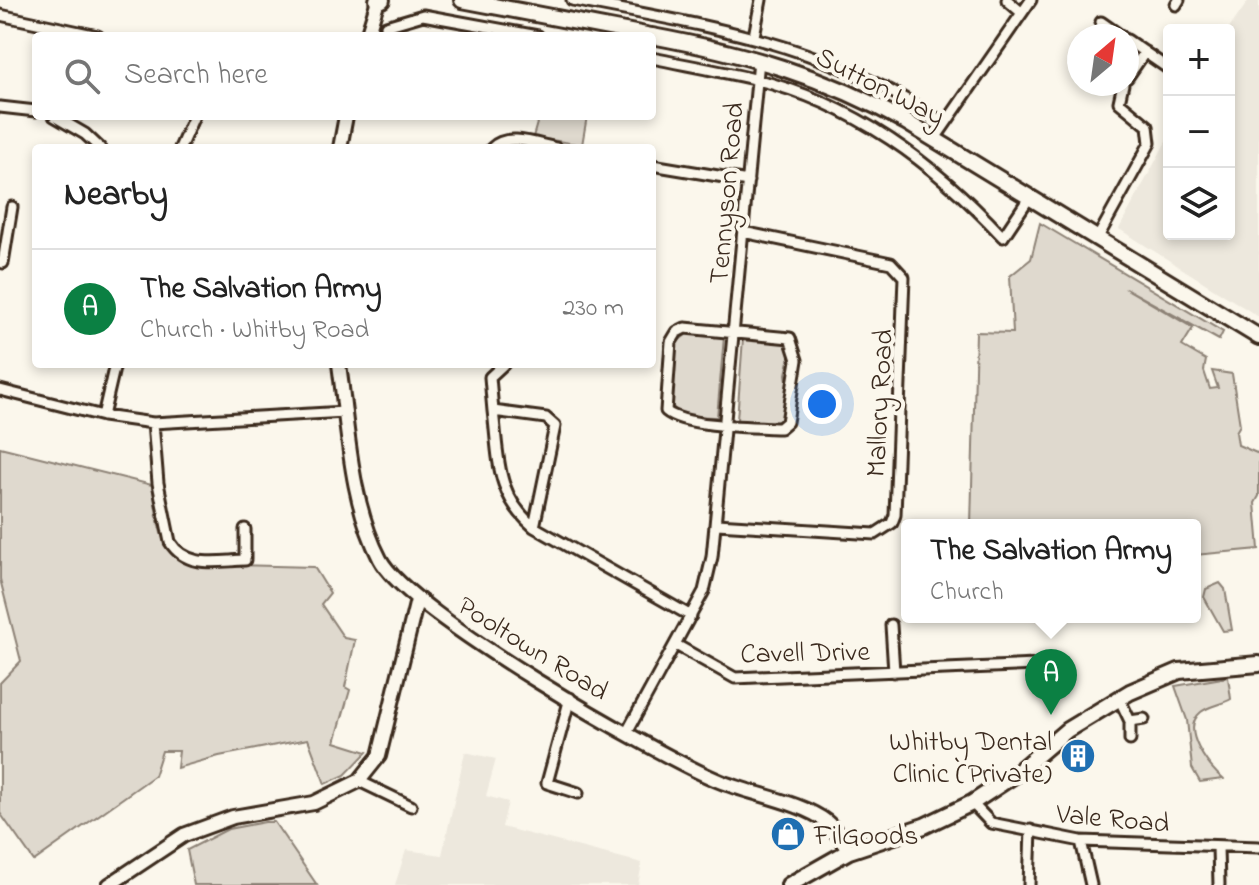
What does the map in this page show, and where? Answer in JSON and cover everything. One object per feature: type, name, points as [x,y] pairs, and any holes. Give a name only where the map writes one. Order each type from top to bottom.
[{"type":"main road","name":"Sutton Way","points":[[462,0],[630,32]]},
{"type":"main road","name":"Sutton Way","points":[[656,37],[759,60],[827,82],[934,140],[1259,337]]},
{"type":"main road","points":[[789,885],[849,851],[924,826],[972,803],[1013,776],[1067,730],[1119,698],[1179,671],[1259,664]]},
{"type":"street","points":[[368,32],[379,0]]},
{"type":"street","name":"Sutton Way","points":[[572,0],[754,36],[817,55],[875,80],[945,124]]},
{"type":"street","points":[[754,36],[761,0]]},
{"type":"street","points":[[1007,0],[1022,13]]},
{"type":"street","points":[[934,140],[1031,0]]},
{"type":"street","points":[[386,26],[405,14],[431,15],[518,32]]},
{"type":"street","points":[[0,15],[79,32]]},
{"type":"street","points":[[1139,48],[1163,65]]},
{"type":"street","points":[[1139,61],[1145,52]]},
{"type":"street","name":"Sutton Way","points":[[656,59],[756,79],[832,107],[901,144],[949,181],[1003,237],[1029,198]]},
{"type":"street","name":"Tennyson Road","points":[[627,732],[704,591],[717,524],[759,60]]},
{"type":"street","points":[[1097,239],[1150,143],[1148,126],[1119,102],[1120,96]]},
{"type":"street","points":[[0,107],[32,111]]},
{"type":"street","points":[[61,120],[96,144]]},
{"type":"street","points":[[182,144],[192,120]]},
{"type":"street","points":[[341,144],[345,120]]},
{"type":"street","points":[[495,144],[513,140],[534,144]]},
{"type":"street","points":[[656,166],[748,181]]},
{"type":"street","points":[[0,262],[3,263],[12,207]]},
{"type":"street","name":"Mallory Road","points":[[717,524],[875,534],[892,523],[895,515],[904,277],[891,263],[743,232]]},
{"type":"street","points":[[685,328],[790,338],[797,360],[791,415],[780,428],[725,423],[679,419],[666,411],[671,342],[677,332],[685,328]]},
{"type":"street","points":[[103,416],[112,368]]},
{"type":"street","name":"Pooltown Road","points":[[340,368],[369,537],[382,564],[417,600],[570,698],[696,771],[820,817],[831,826],[849,851]]},
{"type":"street","points":[[489,368],[501,478],[507,498],[534,527],[691,616]]},
{"type":"street","points":[[490,377],[500,368]]},
{"type":"street","points":[[0,390],[103,416],[153,423],[345,412]]},
{"type":"street","points":[[493,411],[546,418],[555,426],[534,527]]},
{"type":"street","points":[[153,423],[158,483],[170,542],[175,550],[187,559],[204,562],[245,560],[245,529]]},
{"type":"street","points":[[109,885],[184,835],[233,817],[314,803],[359,781],[379,756],[417,600]]},
{"type":"street","name":"Cavell Drive","points":[[891,625],[894,672]]},
{"type":"street","name":"Cavell Drive","points":[[676,645],[735,678],[1036,665]]},
{"type":"street","points":[[570,698],[547,783],[578,793]]},
{"type":"street","points":[[1119,698],[1130,721],[1130,740]]},
{"type":"street","points":[[1130,721],[1144,719]]},
{"type":"street","points":[[359,781],[411,806]]},
{"type":"street","name":"Vale Road","points":[[972,803],[991,823],[1081,841],[1259,847]]},
{"type":"street","points":[[1029,885],[1031,830]]},
{"type":"street","points":[[1081,841],[1091,885]]},
{"type":"street","points":[[1218,847],[1219,885]]},
{"type":"shaded area","points":[[1249,0],[1259,0],[1259,317],[1119,229],[1163,147],[1163,240],[1235,240],[1235,24],[1232,24]]},
{"type":"shaded area","points":[[538,120],[586,120],[582,144],[533,137]]},
{"type":"shaded area","points":[[1040,223],[1223,332],[1219,340],[1125,288],[1193,328],[1182,346],[1206,360],[1204,371],[1210,389],[1218,388],[1212,371],[1232,374],[1240,425],[1236,432],[1238,445],[1259,454],[1259,496],[1255,503],[1259,549],[1201,554],[1201,519],[971,519],[976,332],[1013,333],[1010,276],[1031,259]]},
{"type":"shaded area","points":[[688,333],[724,337],[717,417],[687,415],[673,407],[670,391],[676,343]]},
{"type":"shaded area","points":[[743,338],[780,340],[788,345],[791,352],[786,374],[790,399],[781,420],[774,423],[737,420]]},
{"type":"shaded area","points":[[0,447],[152,485],[164,540],[177,557],[188,564],[314,567],[330,593],[321,604],[344,638],[355,640],[345,687],[350,690],[335,742],[367,752],[345,775],[325,784],[308,739],[219,756],[177,768],[179,751],[162,751],[154,776],[34,861],[0,813],[0,683],[21,661],[0,579]]},
{"type":"shaded area","points":[[1220,583],[1225,589],[1232,630],[1223,631],[1204,597],[1206,589]]},
{"type":"shaded area","points":[[1228,677],[1231,699],[1201,712],[1193,728],[1198,748],[1223,779],[1200,782],[1192,768],[1187,720],[1175,686]]},
{"type":"shaded area","points":[[465,752],[496,759],[486,796],[508,802],[502,827],[642,863],[638,885],[395,885],[406,850],[442,855]]},
{"type":"shaded area","points":[[274,822],[317,885],[194,885],[187,850],[228,829]]},
{"type":"place","name":"The Salvation Army","points":[[1051,715]]},
{"type":"place","name":"Whitby Dental Clinic (Private)","points":[[1078,756]]},
{"type":"place","name":"FilGoods","points":[[788,834]]}]
